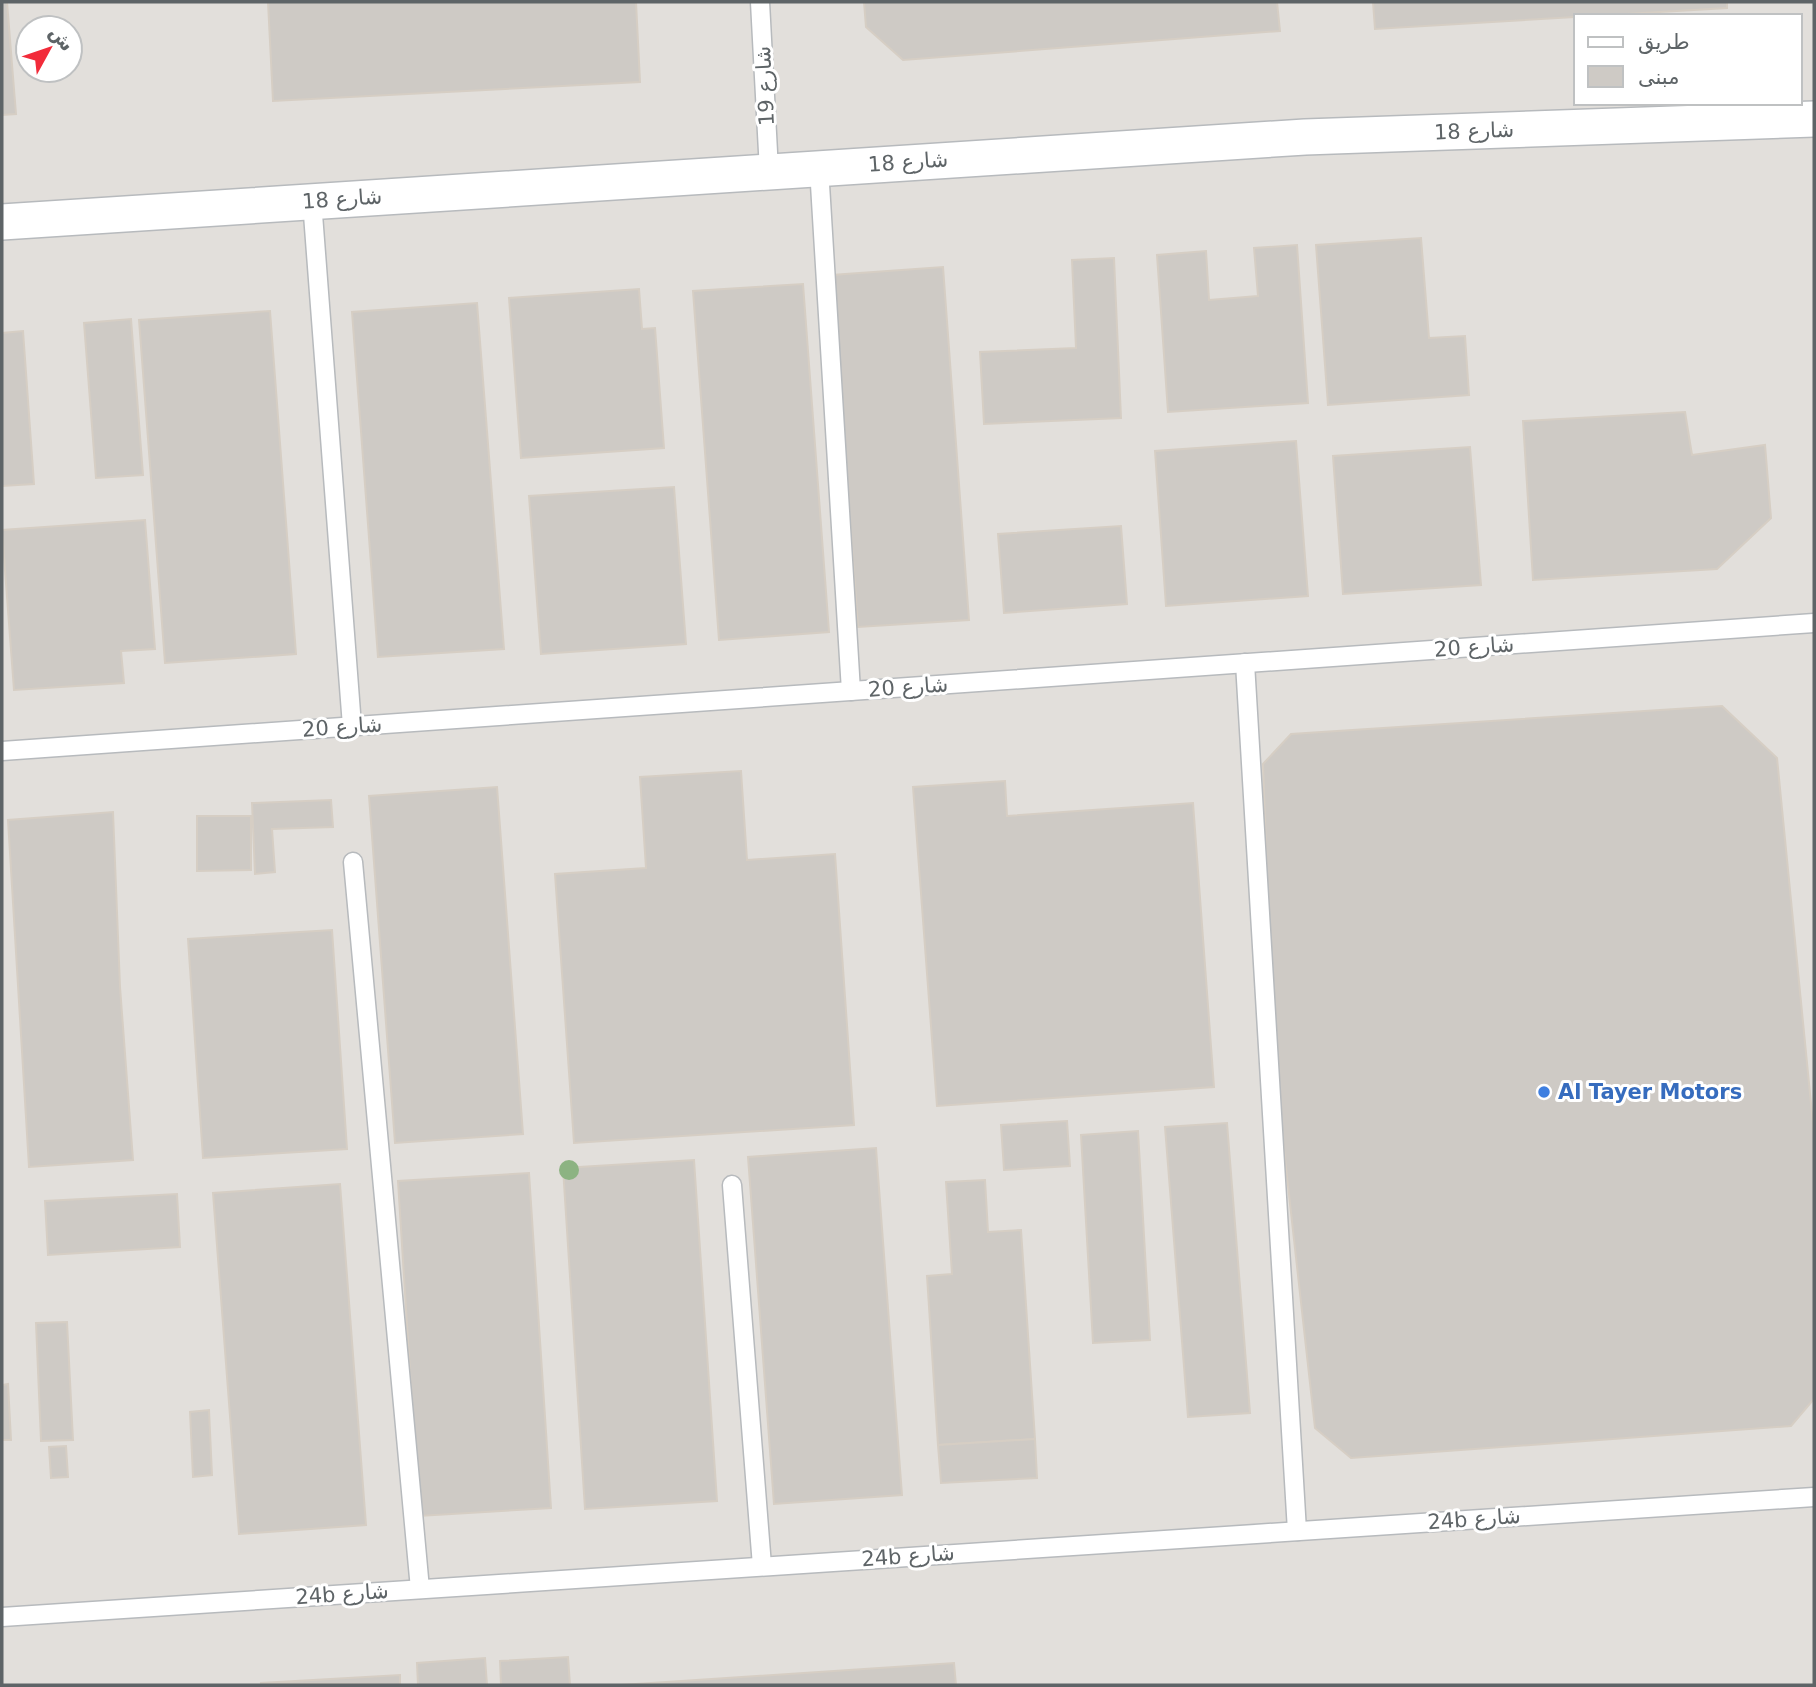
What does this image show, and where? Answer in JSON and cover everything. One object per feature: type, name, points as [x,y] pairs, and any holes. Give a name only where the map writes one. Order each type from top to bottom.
[{"type":"street","name":"شارع 18","points":[[2,222],[1305,137],[1814,119]]},
{"type":"lane","name":"شارع 19","points":[[760,2],[769,171]]},
{"type":"lane","points":[[819,168],[851,691]]},
{"type":"lane","points":[[312,201],[352,726]]},
{"type":"lane","name":"شارع 20","points":[[2,751],[1814,623]]},
{"type":"lane","points":[[1245,663],[1297,1531]]},
{"type":"lane","points":[[353,862],[420,1589]]},
{"type":"lane","points":[[732,1185],[762,1566]]},
{"type":"lane","name":"24b شارع","points":[[2,1617],[1814,1497]]},
{"type":"shaded area","points":[[2,2],[1814,2],[1814,1685],[2,1685]]},
{"type":"building","points":[[2,2],[7,2],[16,114],[2,115]]},
{"type":"building","points":[[268,2],[636,2],[640,82],[273,101]]},
{"type":"building","points":[[864,2],[1277,2],[1280,31],[903,60],[866,27]]},
{"type":"building","points":[[1373,2],[1727,2],[1727,8],[1574,14],[1574,17],[1375,29]]},
{"type":"building","points":[[1421,238],[1429,338],[1465,336],[1469,395],[1328,405],[1316,245]]},
{"type":"building","points":[[1297,245],[1308,403],[1168,412],[1157,255],[1206,251],[1209,300],[1258,296],[1254,248]]},
{"type":"building","points":[[1114,258],[1121,418],[984,424],[980,352],[1076,348],[1072,260]]},
{"type":"building","points":[[943,267],[969,620],[858,627],[832,275]]},
{"type":"building","points":[[803,284],[829,632],[719,640],[693,291]]},
{"type":"building","points":[[639,289],[642,329],[655,328],[664,448],[521,458],[509,298]]},
{"type":"building","points":[[477,303],[504,649],[378,657],[352,312]]},
{"type":"building","points":[[270,311],[296,654],[165,663],[139,320]]},
{"type":"building","points":[[131,319],[143,475],[96,478],[84,323]]},
{"type":"building","points":[[23,331],[34,484],[2,486],[2,333]]},
{"type":"building","points":[[1685,412],[1692,455],[1765,445],[1771,518],[1717,569],[1533,580],[1523,421]]},
{"type":"building","points":[[1296,441],[1308,596],[1166,606],[1155,451]]},
{"type":"building","points":[[1470,447],[1481,585],[1343,594],[1333,456]]},
{"type":"building","points":[[674,487],[686,644],[541,654],[529,496]]},
{"type":"building","points":[[145,520],[155,649],[121,651],[124,683],[14,690],[2,530]]},
{"type":"building","points":[[1121,526],[1127,604],[1004,613],[998,534]]},
{"type":"building","name":"Al Tayer Motors","points":[[1722,706],[1777,758],[1814,1134],[1814,1399],[1791,1426],[1351,1458],[1315,1428],[1273,1051],[1263,764],[1291,734]]},
{"type":"building","points":[[741,771],[747,860],[835,854],[854,1125],[574,1143],[555,874],[646,868],[640,777]]},
{"type":"building","points":[[1005,781],[1007,816],[1193,803],[1214,1087],[937,1106],[913,787]]},
{"type":"building","points":[[497,787],[523,1134],[395,1143],[369,796]]},
{"type":"building","points":[[331,800],[333,827],[272,829],[275,872],[255,874],[252,803]]},
{"type":"building","points":[[113,812],[120,987],[133,1160],[29,1167],[8,820]]},
{"type":"building","points":[[197,816],[251,816],[251,870],[197,871]]},
{"type":"building","points":[[332,930],[347,1149],[203,1158],[188,939]]},
{"type":"building","points":[[1067,1121],[1070,1166],[1004,1170],[1001,1125]]},
{"type":"building","points":[[1227,1123],[1250,1413],[1188,1417],[1165,1127]]},
{"type":"building","points":[[1138,1131],[1150,1340],[1093,1343],[1081,1135]]},
{"type":"building","points":[[876,1148],[902,1495],[774,1504],[748,1157]]},
{"type":"building","points":[[694,1160],[717,1501],[585,1509],[563,1168]]},
{"type":"building","points":[[529,1173],[551,1508],[419,1516],[398,1181]]},
{"type":"building","points":[[985,1180],[988,1232],[1021,1230],[1035,1439],[938,1445],[927,1276],[952,1274],[946,1182]]},
{"type":"building","points":[[340,1184],[366,1525],[239,1534],[213,1193]]},
{"type":"building","points":[[177,1194],[180,1247],[48,1255],[45,1201]]},
{"type":"building","points":[[67,1322],[73,1440],[41,1441],[36,1323]]},
{"type":"building","points":[[8,1384],[11,1440],[2,1440],[2,1385]]},
{"type":"building","points":[[209,1410],[212,1475],[193,1477],[190,1412]]},
{"type":"building","points":[[1035,1439],[1037,1478],[941,1483],[938,1445]]},
{"type":"building","points":[[66,1446],[68,1477],[51,1478],[49,1447]]},
{"type":"building","points":[[568,1657],[570,1685],[501,1685],[500,1661]]},
{"type":"building","points":[[485,1658],[487,1685],[418,1685],[417,1663]]},
{"type":"building","points":[[954,1663],[956,1685],[621,1685]]},
{"type":"building","points":[[400,1675],[400,1685],[260,1683]]},
{"type":"place","name":"Al Tayer Motors","points":[[1544,1092]]}]
